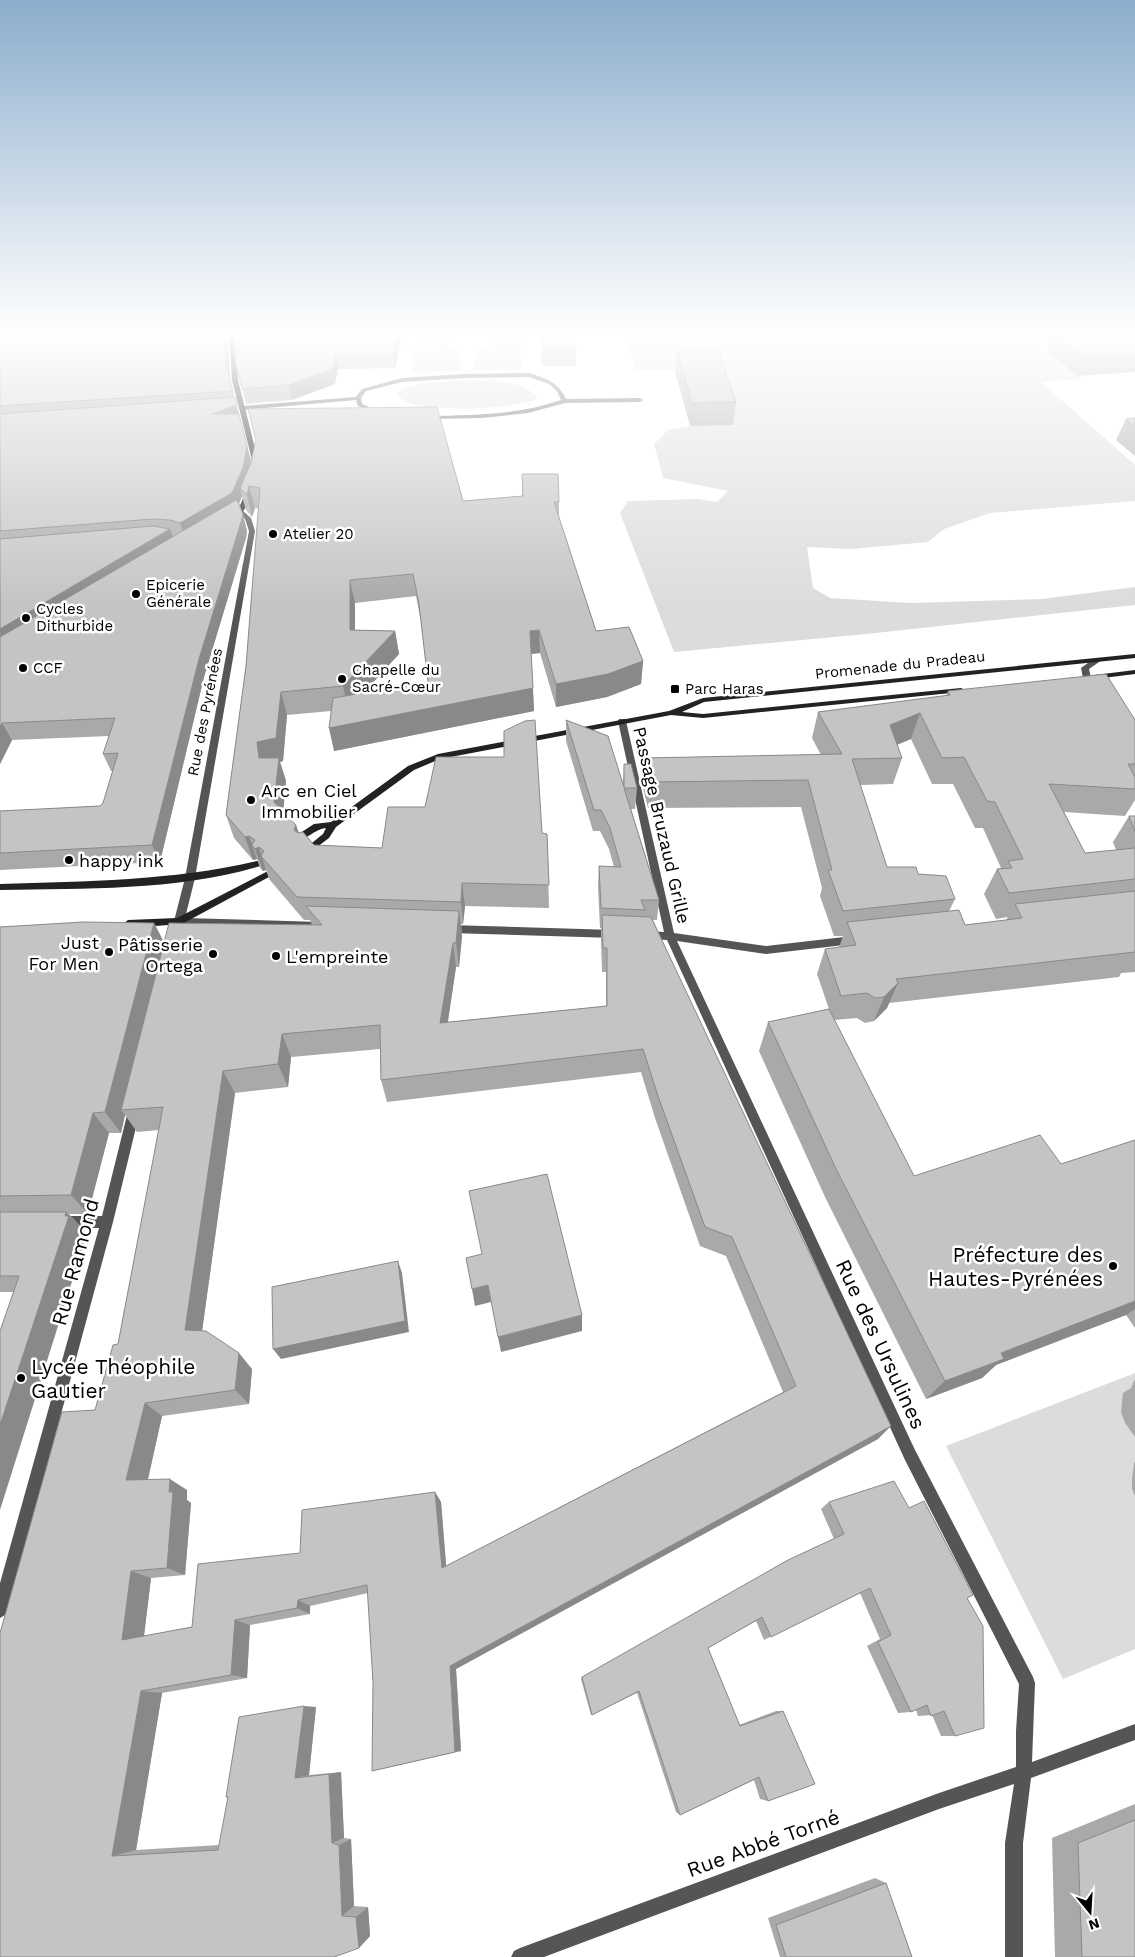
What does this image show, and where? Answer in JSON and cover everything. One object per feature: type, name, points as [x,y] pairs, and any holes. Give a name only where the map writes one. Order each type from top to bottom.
[{"type":"street","points":[[243,422],[256,461],[256,469]]},
{"type":"street","points":[[227,520],[241,511],[252,484]]},
{"type":"street","name":"Rue des Pyrénées","points":[[179,921],[190,878],[252,531],[248,518],[241,511]]},
{"type":"street","name":"Promenade du Pradeau","points":[[306,851],[326,836],[334,825],[412,768],[438,757],[671,713],[703,700],[1135,656]]},
{"type":"street","points":[[1098,660],[1085,668],[1087,678],[1098,694]]},
{"type":"street","points":[[1078,679],[1135,672]]},
{"type":"street","name":"Promenade du Pradeau","points":[[671,713],[703,716],[970,689]]},
{"type":"street","name":"Passage Bruzaud Grille","points":[[622,721],[670,936]]},
{"type":"street","name":"Promenade du Pradeau","points":[[295,839],[317,826],[334,825]]},
{"type":"street","points":[[0,887],[190,878],[225,873],[257,864]]},
{"type":"street","points":[[174,943],[179,921],[266,874]]},
{"type":"street","points":[[122,924],[179,921],[330,926]]},
{"type":"street","points":[[438,929],[670,936],[766,950],[863,939]]},
{"type":"street","name":"Rue des Ursulines","points":[[670,936],[910,1455],[1027,1683],[1024,1773],[1014,1843],[1014,1957]]},
{"type":"street","name":"Rue Ramond","points":[[0,1610],[107,1222],[136,1103]]},
{"type":"street","points":[[49,1222],[107,1222]]},
{"type":"street","name":"Rue Abbé Torné","points":[[520,1957],[930,1805],[1135,1732]]},
{"type":"shaded area","points":[[732,422],[1087,422],[1135,465],[1135,501],[990,513],[944,529],[928,542],[851,549],[807,547],[813,588],[830,598],[911,603],[1042,599],[1135,587],[1135,605],[866,634],[674,652],[620,513],[628,501],[698,499],[717,502],[728,491],[663,478],[654,444],[668,430],[690,426],[733,424]]},
{"type":"shaded area","points":[[1135,1373],[1135,1649],[1063,1679],[946,1446]]},
{"type":"building","points":[[0,422],[241,422],[247,445],[243,468],[232,493],[180,523],[170,520],[153,519],[0,531]]},
{"type":"building","points":[[251,422],[441,422],[463,501],[523,496],[522,474],[558,474],[559,502],[554,502],[596,631],[629,627],[643,661],[608,674],[556,684],[539,630],[530,631],[533,688],[329,728],[333,698],[428,682],[419,604],[413,574],[350,580],[350,630],[395,631],[343,686],[281,692],[276,738],[257,742],[259,758],[279,758],[274,802],[285,813],[282,816],[283,819],[291,820],[296,825],[294,830],[298,833],[303,832],[314,845],[382,848],[388,807],[425,807],[436,757],[504,757],[504,731],[525,721],[535,720],[542,833],[547,834],[549,885],[462,883],[461,902],[297,897],[261,856],[264,851],[259,847],[255,849],[252,845],[255,840],[249,836],[245,837],[226,815],[246,666],[260,488],[249,486],[247,495],[240,488],[251,463],[256,440]]},
{"type":"building","points":[[236,500],[243,515],[199,659],[152,845],[0,853],[0,811],[100,806],[103,803],[118,753],[103,754],[115,718],[2,723],[0,727],[0,637]]},
{"type":"building","points":[[153,526],[170,529],[0,629],[0,539]]},
{"type":"building","points":[[1106,674],[1135,720],[1135,764],[1128,764],[1135,777],[1135,789],[1049,784],[1085,853],[1135,848],[1135,879],[1009,893],[997,869],[1012,868],[1008,861],[1023,859],[995,802],[987,801],[964,757],[942,758],[920,713],[890,725],[902,758],[852,759],[887,867],[916,867],[918,874],[946,876],[955,899],[843,911],[828,870],[832,870],[808,780],[650,782],[644,758],[842,754],[818,712],[950,695],[948,691]]},
{"type":"building","points":[[566,720],[608,736],[624,787],[624,764],[631,764],[637,788],[624,788],[659,900],[641,900],[645,910],[601,908],[599,866],[621,867],[610,828],[601,810],[594,810]]},
{"type":"building","points":[[1129,816],[1135,816],[1135,831]]},
{"type":"building","points":[[1135,891],[1135,952],[896,979],[898,983],[884,997],[875,998],[867,993],[841,996],[825,949],[856,945],[847,922],[959,910],[965,925],[1022,918],[1015,904]]},
{"type":"building","points":[[306,906],[459,911],[456,943],[453,943],[440,1023],[607,1006],[607,948],[603,948],[602,915],[651,917],[891,1426],[450,1666],[455,1752],[372,1771],[373,1682],[367,1585],[298,1600],[297,1608],[235,1620],[231,1675],[141,1691],[112,1856],[218,1850],[228,1797],[226,1797],[239,1717],[304,1706],[295,1778],[329,1774],[332,1843],[339,1845],[342,1916],[356,1917],[359,1948],[334,1957],[0,1957],[0,1633],[62,1412],[95,1410],[113,1345],[118,1344],[163,1107],[121,1110],[169,923],[322,925]],"holes":[[[380,1025],[381,1080],[643,1049],[705,1227],[732,1237],[796,1386],[442,1568],[435,1492],[302,1510],[300,1553],[198,1564],[192,1627],[122,1640],[131,1571],[167,1568],[173,1492],[169,1492],[170,1479],[126,1480],[145,1403],[235,1390],[239,1353],[206,1331],[185,1330],[223,1071],[278,1064],[282,1034]]]},
{"type":"building","points":[[83,922],[154,923],[105,1112],[93,1113],[71,1195],[0,1196],[0,927]]},
{"type":"building","points":[[829,1009],[914,1176],[1040,1135],[1061,1164],[1135,1140],[1135,1301],[1001,1353],[1004,1359],[945,1381],[837,1171],[768,1022]]},
{"type":"building","points":[[547,1174],[582,1315],[498,1337],[488,1285],[472,1289],[466,1258],[482,1254],[469,1191]]},
{"type":"building","points":[[0,1212],[66,1212],[65,1216],[69,1216],[0,1425],[0,1331],[19,1276],[0,1276]]},
{"type":"building","points":[[398,1261],[405,1321],[273,1349],[272,1287]]},
{"type":"building","points":[[894,1481],[909,1508],[924,1501],[973,1595],[967,1598],[983,1626],[984,1728],[955,1736],[944,1711],[931,1716],[927,1705],[911,1712],[878,1642],[891,1635],[870,1588],[771,1637],[762,1617],[708,1648],[740,1726],[783,1711],[815,1784],[768,1801],[759,1777],[680,1815],[639,1691],[592,1715],[582,1677],[788,1560],[844,1534],[829,1502]]},
{"type":"building","points":[[1135,1820],[1135,1957],[1082,1957],[1078,1843]]},
{"type":"building","points":[[886,1883],[912,1957],[786,1957],[776,1925]]},
{"type":"place","name":"Atelier 20","points":[[273,534]]},
{"type":"place","name":"Epicerie Générale","points":[[136,594]]},
{"type":"place","name":"Cycles Dithurbide","points":[[26,618]]},
{"type":"place","name":"CCF","points":[[23,668]]},
{"type":"place","name":"Chapelle du Sacré-Cœur","points":[[342,679]]},
{"type":"place","name":"Parc Haras","points":[[675,689]]},
{"type":"place","name":"Arc en Ciel Immobilier","points":[[251,800]]},
{"type":"place","name":"happy ink","points":[[69,860]]},
{"type":"place","name":"Just For Men","points":[[109,952]]},
{"type":"place","name":"Pâtisserie Ortega","points":[[213,954]]},
{"type":"place","name":"L'empreinte","points":[[276,956]]},
{"type":"place","name":"Préfecture des Hautes-Pyrénées","points":[[1113,1266]]},
{"type":"place","name":"Lycée Théophile Gautier","points":[[21,1378]]}]
